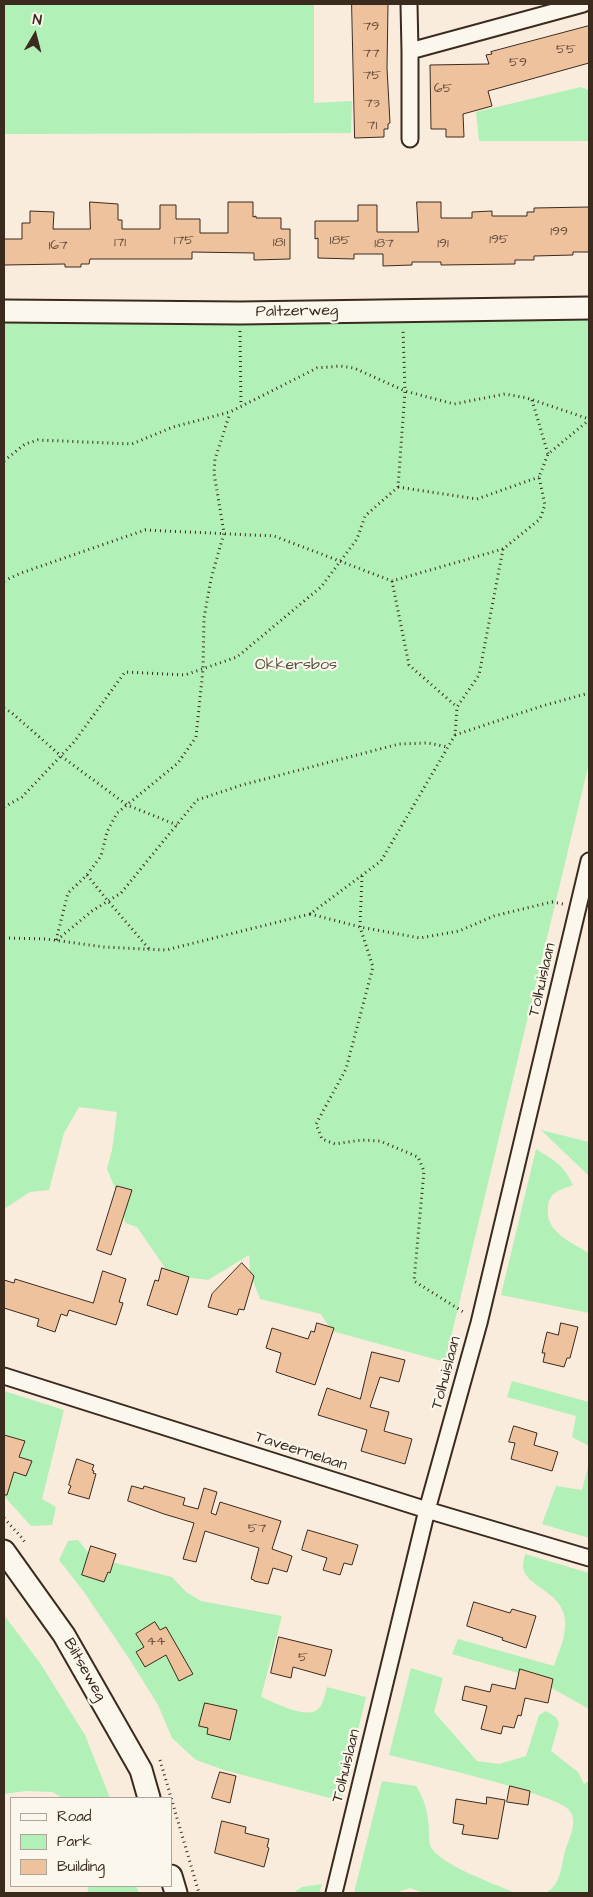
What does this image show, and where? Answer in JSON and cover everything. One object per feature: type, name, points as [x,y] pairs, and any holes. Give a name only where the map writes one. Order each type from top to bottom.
[{"type":"street","points":[[409,4],[410,138]]},
{"type":"street","points":[[410,51],[584,4]]},
{"type":"street","name":"Paltzerweg","points":[[4,312],[240,313],[589,308]]},
{"type":"street","name":"Tolhuislaan","points":[[334,1893],[427,1510],[479,1323],[589,860]]},
{"type":"street","name":"Taveernelaan","points":[[4,1376],[427,1510],[589,1558]]},
{"type":"street","name":"Biltseweg","points":[[4,1551],[64,1635],[141,1770],[149,1797]]},
{"type":"street","points":[[172,1879],[176,1893]]},
{"type":"path","points":[[4,807],[22,797],[74,742],[125,672],[185,676],[237,657],[321,587],[342,561],[357,539],[365,516],[398,487],[405,391],[403,311]]},
{"type":"path","points":[[240,313],[241,406]]},
{"type":"path","points":[[4,461],[26,444],[38,440],[132,444],[173,427],[230,412],[317,368],[340,366],[354,368],[405,391],[454,404],[505,394],[532,400],[589,419]]},
{"type":"path","points":[[532,400],[548,454]]},
{"type":"path","points":[[56,940],[68,893],[87,875],[101,856],[107,832],[117,813],[178,763],[196,737],[203,669],[204,618],[211,579],[224,534],[214,474],[215,459],[230,412]]},
{"type":"path","points":[[4,581],[21,573],[145,530],[274,536],[392,581],[503,549],[540,519],[545,505],[539,477],[548,454],[589,419]]},
{"type":"path","points":[[398,487],[476,499],[539,477]]},
{"type":"path","points":[[4,938],[56,940],[104,947],[166,950],[310,914],[362,876],[381,861],[455,734],[457,707],[479,675],[503,549]]},
{"type":"path","points":[[392,581],[409,665],[457,707]]},
{"type":"path","points":[[455,734],[542,706],[589,694]]},
{"type":"path","points":[[4,708],[61,756],[127,805],[177,825]]},
{"type":"path","points":[[56,940],[92,911],[121,893],[197,800],[242,785],[399,744],[428,743],[448,747]]},
{"type":"path","points":[[87,875],[150,950]]},
{"type":"path","points":[[362,876],[360,927],[373,967],[346,1069],[316,1124],[322,1139],[335,1144],[362,1140],[380,1141],[418,1157],[424,1170],[414,1281],[479,1323]]},
{"type":"path","points":[[310,914],[360,927],[420,938],[458,931],[494,916],[552,902],[578,906]]},
{"type":"green space","points":[[4,4],[314,4],[314,103],[352,101],[351,133],[4,134]]},
{"type":"green space","points":[[581,87],[589,90],[589,141],[479,141],[476,112]]},
{"type":"green space","name":"Okkersbos","points":[[589,314],[589,763],[445,1362],[332,1331],[321,1314],[260,1299],[250,1273],[249,1255],[208,1280],[170,1275],[137,1227],[125,1223],[122,1205],[107,1169],[112,1150],[117,1112],[79,1107],[64,1133],[49,1190],[30,1192],[4,1209],[4,318]]},
{"type":"green space","points":[[541,1130],[589,1142],[589,1176]]},
{"type":"green space","points":[[536,1149],[558,1164],[566,1172],[573,1185],[559,1190],[552,1195],[548,1215],[550,1223],[560,1235],[589,1253],[589,1313],[501,1295]]},
{"type":"green space","points":[[512,1381],[589,1402],[589,1446],[572,1437],[576,1416],[507,1397]]},
{"type":"green space","points":[[4,1391],[64,1410],[42,1499],[56,1507],[52,1525],[31,1526],[4,1496]]},
{"type":"green space","points":[[589,1463],[589,1538],[542,1524],[556,1486],[582,1490]]},
{"type":"green space","points":[[78,1540],[95,1558],[172,1577],[186,1592],[201,1601],[282,1616],[261,1697],[292,1710],[308,1712],[315,1711],[320,1707],[327,1687],[366,1697],[341,1801],[224,1770],[196,1760],[172,1738],[158,1705],[130,1660],[84,1592],[59,1560],[68,1541]]},
{"type":"green space","points":[[525,1554],[589,1573],[589,1709],[532,1677],[452,1654],[458,1639],[554,1666],[564,1636],[565,1621],[562,1609],[556,1600],[526,1574],[523,1566]]},
{"type":"green space","points":[[4,1615],[40,1663],[85,1735],[110,1797],[60,1797],[53,1792],[26,1791],[4,1794]]},
{"type":"green space","points":[[411,1668],[443,1678],[434,1712],[477,1761],[499,1764],[526,1756],[539,1715],[546,1711],[556,1717],[559,1723],[551,1751],[578,1772],[584,1784],[589,1781],[589,1893],[545,1893],[557,1881],[573,1825],[570,1811],[560,1804],[515,1788],[389,1755]]},
{"type":"green space","points":[[382,1781],[416,1786],[426,1807],[430,1845],[435,1852],[455,1866],[516,1893],[424,1893],[410,1888],[395,1893],[354,1893]]},
{"type":"green space","points":[[322,1884],[319,1893],[293,1893],[302,1887]]},
{"type":"green space","points":[[89,1887],[136,1887],[139,1893],[87,1893]]},
{"type":"building","points":[[352,4],[388,4],[387,68],[390,123],[388,124],[388,129],[384,129],[384,137],[355,138]]},
{"type":"building","points":[[589,26],[589,63],[488,91],[492,106],[463,114],[464,137],[446,137],[446,129],[431,129],[430,65],[489,64],[486,55],[492,54],[491,52]]},
{"type":"building","points":[[90,202],[118,204],[118,220],[122,220],[122,229],[160,229],[160,205],[176,205],[176,219],[200,219],[200,233],[228,233],[228,202],[253,202],[253,217],[281,218],[281,229],[290,229],[290,259],[254,260],[254,253],[192,252],[192,259],[90,259],[89,264],[81,264],[81,267],[65,267],[65,264],[4,265],[4,239],[22,239],[22,223],[30,223],[30,211],[54,212],[53,229],[90,229]]},
{"type":"building","points":[[417,202],[441,202],[441,218],[472,218],[472,212],[492,211],[492,216],[527,216],[527,212],[534,212],[534,208],[589,207],[589,252],[573,252],[573,255],[534,256],[534,260],[515,260],[515,264],[441,265],[441,262],[412,262],[412,265],[383,266],[383,254],[354,254],[354,259],[318,258],[318,238],[315,239],[315,221],[358,221],[358,205],[377,205],[377,232],[418,232]]},
{"type":"building","points":[[117,1186],[132,1190],[111,1255],[97,1250]]},
{"type":"building","points":[[242,1263],[254,1276],[244,1310],[239,1309],[237,1315],[208,1307],[212,1294]]},
{"type":"building","points":[[162,1268],[189,1277],[177,1315],[147,1305],[155,1280],[158,1281]]},
{"type":"building","points":[[103,1271],[126,1279],[119,1302],[123,1303],[116,1325],[69,1310],[67,1316],[61,1314],[55,1332],[37,1326],[39,1319],[4,1308],[4,1280],[14,1283],[15,1279],[93,1303]]},
{"type":"building","points":[[317,1323],[334,1328],[315,1385],[276,1372],[281,1353],[266,1348],[272,1328],[308,1339],[311,1331],[314,1332]]},
{"type":"building","points":[[561,1323],[578,1327],[570,1358],[567,1358],[564,1367],[543,1362],[545,1353],[542,1353],[547,1332],[558,1335]]},
{"type":"building","points":[[372,1352],[405,1360],[399,1382],[380,1377],[370,1407],[389,1412],[384,1431],[412,1439],[405,1464],[361,1451],[367,1430],[318,1415],[327,1388],[360,1399]]},
{"type":"building","points":[[514,1426],[537,1433],[534,1445],[558,1452],[552,1471],[511,1459],[515,1443],[509,1442]]},
{"type":"building","points":[[4,1435],[25,1441],[19,1457],[32,1461],[26,1476],[14,1472],[7,1495],[4,1495]]},
{"type":"building","points":[[77,1459],[94,1465],[92,1470],[96,1474],[89,1499],[68,1493]]},
{"type":"building","points":[[132,1486],[143,1489],[144,1486],[185,1498],[183,1505],[198,1509],[204,1488],[217,1492],[211,1513],[216,1515],[220,1502],[281,1521],[272,1549],[292,1556],[287,1572],[273,1568],[268,1584],[254,1581],[251,1579],[259,1548],[205,1531],[196,1562],[183,1559],[194,1523],[128,1501]]},
{"type":"building","points":[[308,1530],[358,1545],[352,1565],[344,1563],[340,1575],[323,1570],[327,1558],[302,1550]]},
{"type":"building","points":[[91,1546],[116,1554],[110,1573],[108,1572],[104,1582],[82,1575]]},
{"type":"building","points":[[474,1602],[510,1613],[512,1609],[536,1616],[526,1648],[467,1626]]},
{"type":"building","points":[[155,1622],[160,1630],[166,1627],[193,1674],[179,1681],[166,1655],[145,1667],[136,1652],[144,1647],[136,1634]]},
{"type":"building","points":[[279,1637],[332,1650],[325,1676],[293,1667],[291,1678],[271,1673]]},
{"type":"building","points":[[520,1669],[553,1679],[548,1703],[525,1698],[521,1716],[518,1715],[514,1728],[503,1726],[501,1734],[481,1729],[487,1706],[462,1700],[465,1686],[490,1692],[492,1684],[515,1689]]},
{"type":"building","points":[[205,1703],[237,1710],[230,1740],[207,1734],[208,1728],[199,1726]]},
{"type":"building","points":[[220,1772],[236,1776],[230,1803],[212,1798]]},
{"type":"building","points":[[510,1786],[530,1791],[528,1805],[507,1802]]},
{"type":"building","points":[[487,1797],[505,1800],[498,1839],[462,1834],[464,1825],[453,1823],[456,1799],[486,1804]]},
{"type":"building","points":[[222,1821],[246,1827],[245,1833],[269,1839],[267,1847],[269,1848],[264,1867],[215,1853]]}]
